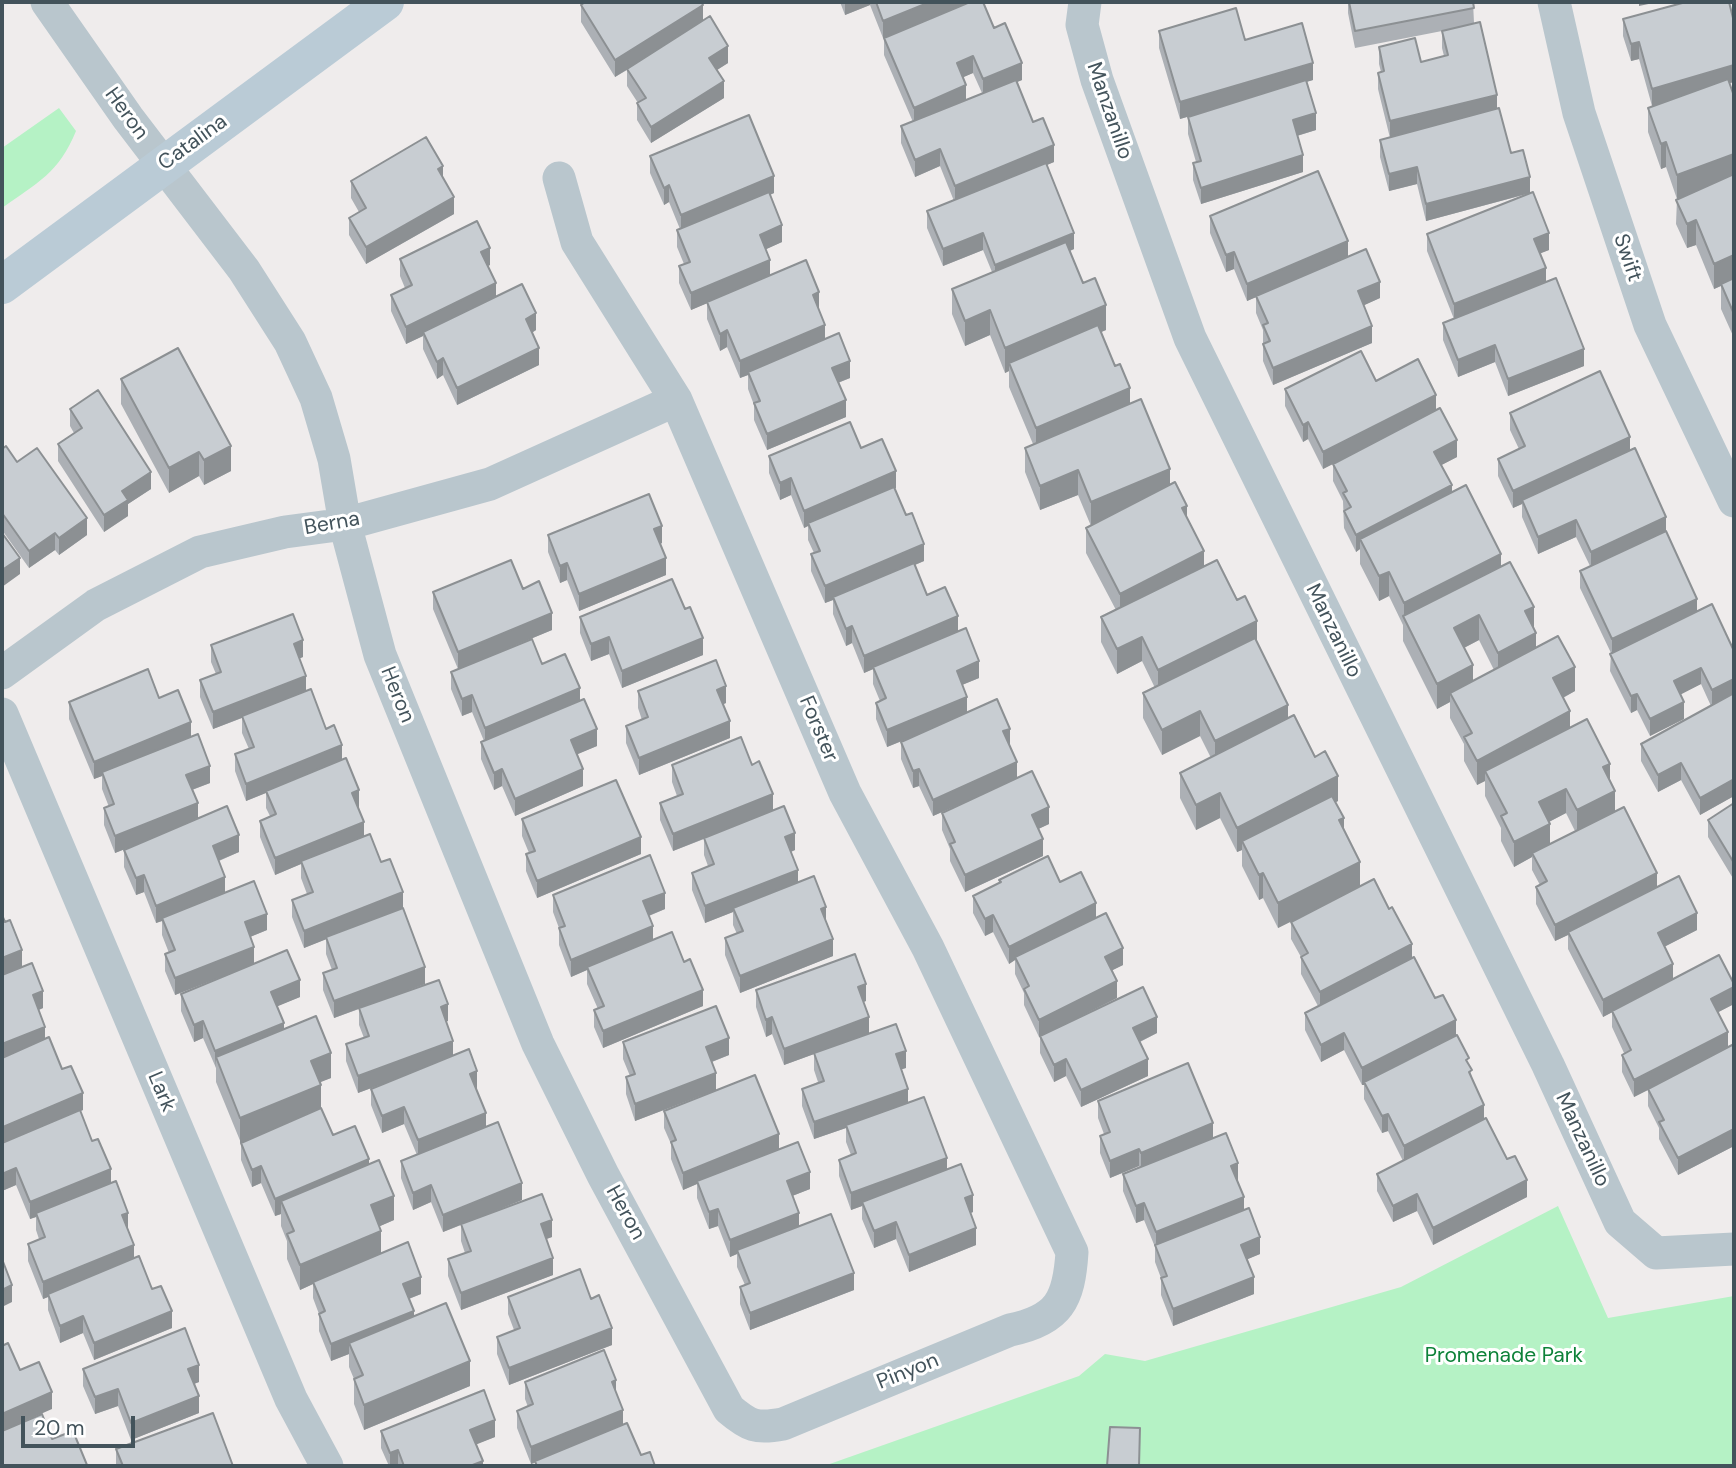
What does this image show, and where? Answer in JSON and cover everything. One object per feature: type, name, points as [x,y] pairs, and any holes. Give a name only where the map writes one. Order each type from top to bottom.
[{"type":"street","name":"Heron","points":[[47,2],[128,118],[244,270],[290,342],[316,398],[334,459],[345,524],[380,655],[538,1044],[603,1175],[729,1409]]},
{"type":"street","name":"Catalina","points":[[2,285],[385,2]]},
{"type":"street","name":"Swift","points":[[1554,2],[1578,113],[1650,325],[1734,501]]},
{"type":"street","name":"Manzanillo","points":[[1083,13],[1097,80],[1190,338],[1548,1065],[1620,1222],[1656,1253],[1734,1249]]},
{"type":"street","name":"Forster","points":[[559,178],[577,242],[676,400],[845,793],[928,948],[1060,1223],[1072,1252],[1071,1280]]},
{"type":"street","name":"Berna","points":[[2,673],[96,605],[200,552],[285,532],[345,524],[490,484],[676,400]]},
{"type":"street","name":"Lark","points":[[2,714],[291,1399],[327,1466]]},
{"type":"street","name":"Pinyon","points":[[729,1409],[746,1423],[764,1427],[783,1424],[1010,1330],[1034,1325],[1054,1312],[1071,1280]]},
{"type":"green space","points":[[59,108],[76,131],[69,145],[46,176],[2,208],[2,148]]},
{"type":"green space","name":"Promenade Park","points":[[1558,1206],[1608,1318],[1734,1296],[1734,1466],[824,1466],[1079,1376],[1105,1354],[1145,1361],[1401,1287]]},
{"type":"building","points":[[585,2],[701,2],[703,5],[615,60],[581,5]]},
{"type":"building","points":[[876,2],[930,2],[883,21]]},
{"type":"building","points":[[970,2],[983,2],[994,28],[1005,23],[1022,63],[983,79],[973,56],[957,63],[966,85],[914,108],[884,38]]},
{"type":"building","points":[[1349,2],[1473,2],[1474,8],[1355,31]]},
{"type":"building","points":[[1686,2],[1729,2],[1734,22],[1734,65],[1652,89],[1639,42],[1631,44],[1623,19]]},
{"type":"building","points":[[1236,8],[1245,40],[1302,23],[1313,63],[1180,102],[1159,31]]},
{"type":"building","points":[[710,16],[728,46],[709,58],[724,81],[651,127],[637,103],[646,98],[627,69]]},
{"type":"building","points":[[1480,22],[1497,95],[1390,121],[1378,73],[1384,71],[1379,47],[1415,38],[1421,62],[1448,55],[1442,31]]},
{"type":"building","points":[[1728,79],[1734,96],[1734,154],[1677,175],[1666,142],[1661,144],[1648,108]]},
{"type":"building","points":[[1016,80],[1033,122],[1043,118],[1054,145],[955,186],[940,149],[915,160],[901,126]]},
{"type":"building","points":[[1306,80],[1316,113],[1293,120],[1303,155],[1201,188],[1193,163],[1201,161],[1188,117]]},
{"type":"building","points":[[1499,108],[1511,153],[1523,150],[1530,177],[1426,204],[1417,167],[1389,174],[1380,140]]},
{"type":"building","points":[[749,115],[774,176],[681,215],[669,185],[664,188],[650,156]]},
{"type":"building","points":[[426,137],[443,166],[438,169],[454,197],[366,247],[349,218],[366,208],[351,181]]},
{"type":"building","points":[[1046,163],[1074,233],[995,265],[983,233],[943,249],[927,211]]},
{"type":"building","points":[[1318,171],[1348,241],[1247,284],[1234,252],[1226,255],[1210,216]]},
{"type":"building","points":[[1734,174],[1734,255],[1714,264],[1696,220],[1687,224],[1676,200]]},
{"type":"building","points":[[769,192],[782,225],[760,235],[770,260],[691,293],[679,266],[690,262],[677,230]]},
{"type":"building","points":[[1533,192],[1549,233],[1534,239],[1546,268],[1454,304],[1427,234]]},
{"type":"building","points":[[477,221],[490,248],[481,252],[496,283],[406,327],[391,295],[412,285],[400,259]]},
{"type":"building","points":[[1066,242],[1083,283],[1095,278],[1106,305],[1005,348],[990,310],[965,321],[952,289]]},
{"type":"building","points":[[1366,249],[1380,282],[1358,291],[1372,326],[1273,368],[1263,344],[1270,341],[1263,325],[1268,323],[1256,296]]},
{"type":"building","points":[[806,260],[819,292],[813,295],[825,325],[740,361],[727,330],[720,334],[707,302]]},
{"type":"building","points":[[1556,278],[1584,349],[1508,379],[1495,345],[1458,360],[1443,323]]},
{"type":"building","points":[[1734,278],[1734,314],[1721,284]]},
{"type":"building","points":[[522,284],[536,313],[526,319],[539,348],[457,388],[443,358],[437,362],[423,332]]},
{"type":"building","points":[[1098,325],[1115,366],[1120,364],[1130,388],[1036,428],[1009,363]]},
{"type":"building","points":[[839,333],[850,361],[832,368],[846,400],[767,434],[754,403],[760,401],[748,372]]},
{"type":"building","points":[[178,348],[231,446],[204,460],[199,452],[169,468],[121,379]]},
{"type":"building","points":[[1361,351],[1376,381],[1418,359],[1436,395],[1323,452],[1308,422],[1303,425],[1285,389]]},
{"type":"building","points":[[1600,371],[1630,437],[1513,491],[1498,459],[1525,446],[1510,413]]},
{"type":"building","points":[[98,390],[151,472],[122,491],[128,500],[104,515],[58,444],[82,428],[70,409]]},
{"type":"building","points":[[1141,399],[1170,469],[1091,502],[1078,470],[1040,486],[1025,448]]},
{"type":"building","points":[[1440,408],[1457,440],[1434,452],[1452,485],[1356,535],[1344,511],[1351,507],[1343,493],[1347,491],[1333,464]]},
{"type":"building","points":[[850,422],[861,448],[882,439],[896,471],[804,511],[791,478],[780,483],[769,456]]},
{"type":"building","points":[[6,446],[17,462],[37,448],[87,518],[59,538],[55,533],[29,551],[2,513],[2,449]]},
{"type":"building","points":[[1635,448],[1666,517],[1591,552],[1576,520],[1538,537],[1522,500]]},
{"type":"building","points":[[1175,482],[1187,506],[1182,508],[1204,551],[1120,594],[1086,528]]},
{"type":"building","points":[[1466,485],[1501,554],[1404,603],[1389,572],[1379,576],[1360,539]]},
{"type":"building","points":[[894,487],[906,515],[912,513],[924,544],[825,586],[811,554],[820,551],[808,523]]},
{"type":"building","points":[[649,494],[662,526],[654,529],[666,558],[579,594],[567,563],[560,566],[548,535]]},
{"type":"building","points":[[1666,531],[1697,599],[1612,639],[1580,571]]},
{"type":"building","points":[[2,533],[20,558],[2,570]]},
{"type":"building","points":[[511,560],[523,589],[539,581],[552,613],[458,652],[433,592]]},
{"type":"building","points":[[1217,560],[1237,600],[1245,596],[1257,621],[1158,670],[1142,637],[1117,649],[1101,617]]},
{"type":"building","points":[[1510,562],[1534,607],[1525,611],[1536,633],[1498,653],[1479,615],[1454,628],[1473,665],[1437,684],[1403,616]]},
{"type":"building","points":[[914,563],[927,595],[945,587],[958,616],[864,656],[852,626],[846,629],[833,597]]},
{"type":"building","points":[[672,579],[685,609],[690,607],[703,638],[622,671],[609,637],[591,644],[580,617]]},
{"type":"building","points":[[1712,604],[1734,651],[1734,679],[1712,690],[1701,668],[1674,681],[1684,702],[1650,719],[1637,694],[1631,696],[1610,654]]},
{"type":"building","points":[[293,614],[303,640],[294,644],[306,676],[213,712],[200,680],[221,672],[211,645]]},
{"type":"building","points":[[966,628],[979,661],[957,671],[967,697],[887,730],[876,703],[886,698],[873,667]]},
{"type":"building","points":[[1558,636],[1575,667],[1553,678],[1570,711],[1477,761],[1464,737],[1472,733],[1450,693]]},
{"type":"building","points":[[1255,638],[1288,705],[1215,741],[1200,711],[1162,730],[1143,693]]},
{"type":"building","points":[[532,639],[542,664],[565,654],[580,688],[485,728],[472,695],[462,699],[451,672]]},
{"type":"building","points":[[716,660],[726,686],[717,690],[730,721],[639,758],[626,726],[648,717],[638,691]]},
{"type":"building","points":[[148,669],[159,698],[178,690],[191,722],[94,762],[69,702]]},
{"type":"building","points":[[311,689],[326,729],[334,725],[342,745],[246,784],[235,754],[254,747],[242,716]]},
{"type":"building","points":[[1734,693],[1734,779],[1700,798],[1681,763],[1658,775],[1641,744]]},
{"type":"building","points":[[584,699],[597,729],[571,740],[583,769],[515,799],[502,769],[494,773],[481,742]]},
{"type":"building","points":[[997,699],[1010,729],[1003,731],[1017,762],[933,800],[919,769],[913,771],[901,742]]},
{"type":"building","points":[[1294,715],[1315,757],[1325,751],[1338,776],[1237,828],[1220,793],[1196,805],[1180,773]]},
{"type":"building","points":[[1587,719],[1610,764],[1603,767],[1615,791],[1577,810],[1566,789],[1539,802],[1550,824],[1514,842],[1501,816],[1507,813],[1485,771]]},
{"type":"building","points":[[198,734],[210,766],[186,775],[198,803],[115,836],[104,808],[114,804],[102,772]]},
{"type":"building","points":[[741,737],[752,765],[759,761],[773,794],[673,834],[660,803],[683,794],[672,765]]},
{"type":"building","points":[[346,758],[359,790],[352,793],[364,822],[275,858],[260,821],[276,814],[266,791]]},
{"type":"building","points":[[1032,771],[1049,807],[1032,815],[1043,839],[965,875],[950,844],[955,842],[942,813]]},
{"type":"building","points":[[616,780],[641,837],[537,881],[526,854],[535,851],[522,819]]},
{"type":"building","points":[[1332,796],[1344,818],[1339,820],[1360,862],[1278,903],[1263,873],[1259,875],[1242,841]]},
{"type":"building","points":[[1734,803],[1734,863],[1708,820]]},
{"type":"building","points":[[227,806],[239,835],[213,846],[225,877],[156,906],[144,875],[136,878],[124,850]]},
{"type":"building","points":[[784,806],[795,833],[785,837],[798,870],[705,906],[692,873],[714,864],[704,838]]},
{"type":"building","points":[[1624,807],[1657,873],[1555,925],[1536,887],[1547,881],[1532,853]]},
{"type":"building","points":[[370,834],[381,862],[390,859],[403,892],[304,931],[292,900],[313,892],[301,861]]},
{"type":"building","points":[[650,855],[665,893],[643,901],[653,926],[571,960],[559,928],[565,926],[553,895]]},
{"type":"building","points":[[1048,856],[1060,882],[1081,872],[1096,903],[1009,947],[993,915],[985,919],[973,896]]},
{"type":"building","points":[[814,876],[826,907],[821,909],[833,939],[740,976],[725,938],[743,931],[733,908]]},
{"type":"building","points":[[1679,876],[1697,913],[1658,933],[1673,964],[1603,1000],[1568,932]]},
{"type":"building","points":[[1374,879],[1389,909],[1392,907],[1412,944],[1320,992],[1301,957],[1308,953],[1291,922]]},
{"type":"building","points":[[254,881],[267,914],[245,922],[254,947],[175,978],[165,954],[175,950],[162,918]]},
{"type":"building","points":[[403,908],[425,967],[334,1001],[323,973],[337,968],[326,937]]},
{"type":"building","points":[[1106,913],[1123,948],[1105,957],[1117,981],[1039,1020],[1024,989],[1029,986],[1015,957]]},
{"type":"building","points":[[2,915],[5,922],[10,920],[22,950],[2,958]]},
{"type":"building","points":[[672,932],[684,962],[690,959],[703,990],[603,1031],[594,1010],[604,1006],[587,967]]},
{"type":"building","points":[[287,950],[300,980],[271,992],[284,1023],[215,1051],[203,1021],[194,1025],[181,994]]},
{"type":"building","points":[[855,954],[866,984],[858,987],[869,1017],[784,1049],[772,1017],[766,1020],[756,990]]},
{"type":"building","points":[[1719,955],[1734,987],[1711,999],[1728,1032],[1634,1080],[1622,1055],[1631,1050],[1612,1011]]},
{"type":"building","points":[[1414,957],[1435,998],[1443,995],[1456,1020],[1362,1068],[1344,1033],[1321,1045],[1305,1013]]},
{"type":"building","points":[[32,963],[43,991],[33,995],[45,1027],[2,1044],[2,975]]},
{"type":"building","points":[[439,980],[448,1004],[441,1007],[453,1041],[358,1076],[346,1044],[369,1036],[359,1008]]},
{"type":"building","points":[[1143,987],[1157,1017],[1133,1028],[1148,1059],[1081,1090],[1066,1059],[1054,1065],[1040,1036]]},
{"type":"building","points":[[716,1006],[729,1038],[706,1047],[716,1073],[635,1104],[626,1077],[635,1074],[623,1042]]},
{"type":"building","points":[[316,1016],[331,1053],[311,1061],[321,1085],[240,1118],[216,1057]]},
{"type":"building","points":[[896,1024],[906,1051],[896,1054],[908,1089],[814,1122],[802,1089],[824,1081],[814,1053]]},
{"type":"building","points":[[1457,1035],[1469,1058],[1466,1060],[1472,1070],[1469,1072],[1484,1105],[1404,1146],[1388,1114],[1382,1116],[1364,1082]]},
{"type":"building","points":[[49,1037],[62,1069],[71,1066],[83,1093],[3,1127],[2,1058]]},
{"type":"building","points":[[1734,1044],[1734,1129],[1678,1158],[1659,1122],[1664,1120],[1648,1089]]},
{"type":"building","points":[[469,1049],[477,1071],[470,1074],[486,1113],[418,1140],[404,1107],[382,1116],[371,1089]]},
{"type":"building","points":[[1188,1063],[1213,1123],[1141,1153],[1139,1149],[1110,1161],[1100,1136],[1110,1132],[1098,1101]]},
{"type":"building","points":[[755,1075],[779,1134],[683,1173],[671,1142],[676,1140],[664,1111]]},
{"type":"building","points":[[924,1097],[947,1158],[851,1193],[839,1160],[856,1153],[846,1125]]},
{"type":"building","points":[[321,1108],[333,1135],[355,1126],[369,1159],[275,1199],[261,1166],[252,1170],[241,1143]]},
{"type":"building","points":[[80,1110],[92,1141],[98,1139],[111,1169],[30,1202],[16,1168],[2,1174],[2,1143]]},
{"type":"building","points":[[1486,1118],[1507,1159],[1515,1156],[1527,1180],[1433,1228],[1417,1194],[1393,1206],[1377,1174]]},
{"type":"building","points":[[498,1122],[522,1183],[443,1215],[431,1185],[413,1193],[401,1161]]},
{"type":"building","points":[[1226,1133],[1238,1163],[1231,1166],[1244,1197],[1156,1232],[1144,1203],[1136,1206],[1123,1174]]},
{"type":"building","points":[[798,1142],[810,1172],[787,1181],[799,1213],[730,1240],[718,1209],[709,1212],[697,1181]]},
{"type":"building","points":[[379,1160],[394,1196],[371,1205],[381,1231],[300,1265],[287,1234],[294,1231],[281,1201]]},
{"type":"building","points":[[961,1164],[973,1195],[965,1198],[976,1228],[909,1255],[896,1222],[874,1231],[862,1202]]},
{"type":"building","points":[[116,1181],[128,1213],[122,1215],[134,1245],[43,1282],[28,1244],[45,1237],[36,1213]]},
{"type":"building","points":[[542,1194],[552,1220],[541,1224],[553,1258],[461,1293],[448,1259],[471,1251],[461,1224]]},
{"type":"building","points":[[1249,1208],[1260,1237],[1241,1245],[1254,1277],[1173,1309],[1161,1278],[1167,1276],[1155,1245]]},
{"type":"building","points":[[831,1214],[854,1273],[750,1313],[740,1287],[750,1283],[737,1250]]},
{"type":"building","points":[[408,1242],[421,1277],[403,1284],[414,1311],[331,1344],[319,1314],[325,1311],[313,1282]]},
{"type":"building","points":[[139,1256],[152,1289],[161,1286],[172,1311],[94,1343],[83,1316],[60,1326],[48,1294]]},
{"type":"building","points":[[2,1259],[12,1285],[2,1290]]},
{"type":"building","points":[[580,1269],[591,1299],[599,1295],[612,1328],[509,1368],[497,1337],[520,1328],[508,1297]]},
{"type":"building","points":[[446,1303],[470,1361],[364,1405],[354,1379],[363,1375],[349,1343]]},
{"type":"building","points":[[185,1328],[199,1365],[188,1369],[199,1396],[131,1423],[118,1389],[95,1397],[83,1369]]},
{"type":"building","points":[[8,1343],[20,1370],[39,1362],[52,1392],[2,1414],[2,1346]]},
{"type":"building","points":[[604,1350],[616,1380],[612,1382],[623,1410],[531,1447],[517,1411],[533,1404],[525,1382]]},
{"type":"building","points":[[484,1390],[495,1420],[470,1430],[483,1461],[470,1466],[404,1466],[398,1450],[390,1453],[381,1431]]},
{"type":"building","points":[[213,1413],[233,1466],[123,1466],[116,1449]]},
{"type":"building","points":[[42,1414],[52,1439],[73,1431],[87,1465],[2,1466],[2,1431]]},
{"type":"building","points":[[627,1423],[641,1455],[650,1452],[655,1466],[537,1466],[535,1461]]},
{"type":"building","points":[[1110,1427],[1140,1428],[1139,1466],[1107,1466]]}]
